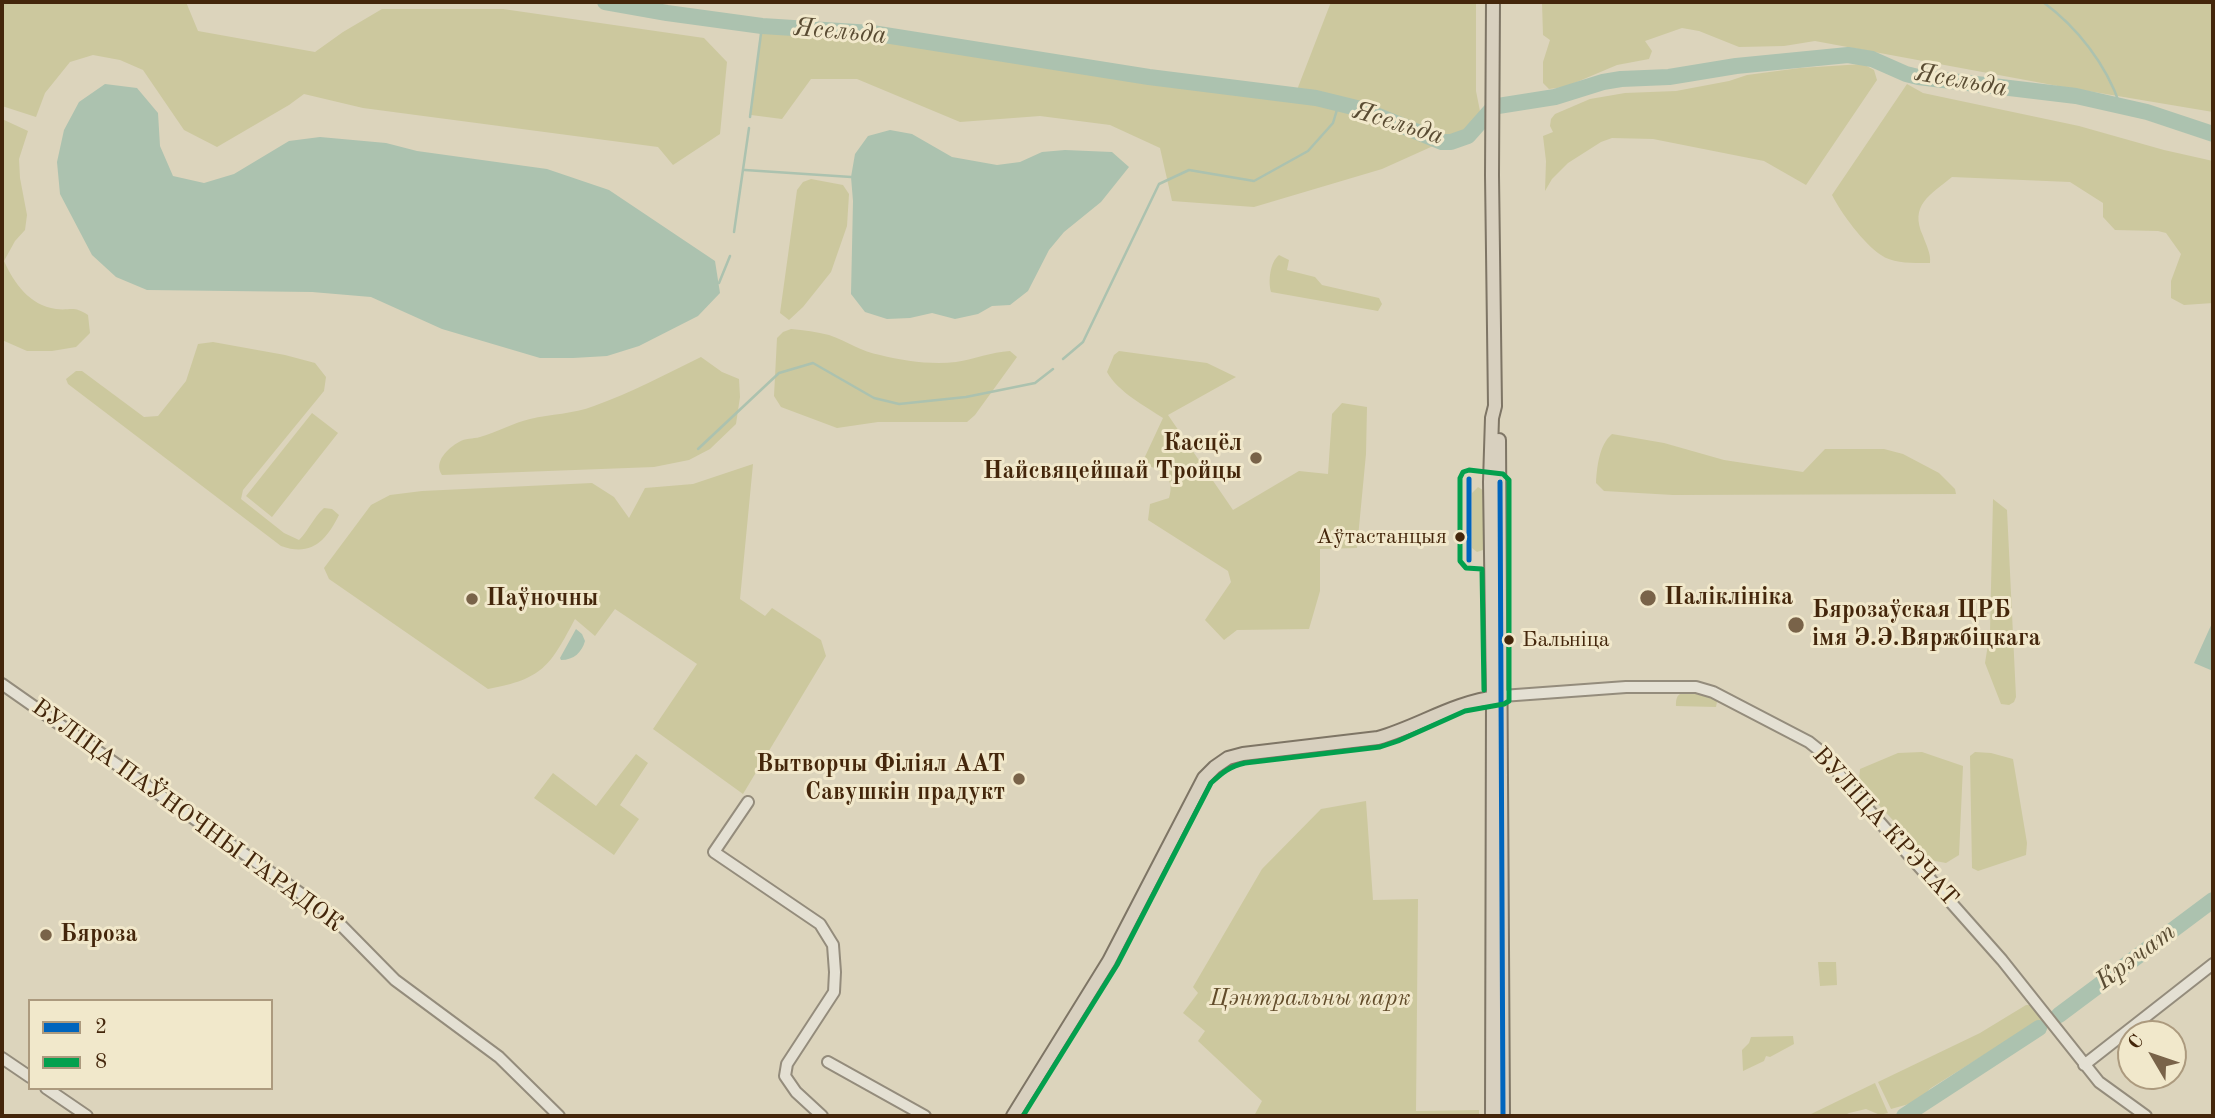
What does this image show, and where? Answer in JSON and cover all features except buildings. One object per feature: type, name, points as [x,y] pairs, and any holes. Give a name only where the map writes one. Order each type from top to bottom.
[{"type":"main road","points":[[1492,1116],[1499,432],[1495,405],[1493,2]]},
{"type":"main road","points":[[1013,1116],[1109,961],[1196,792],[1215,766],[1228,758],[1243,754],[1378,738],[1462,703],[1497,697]]},
{"type":"main road","points":[[1497,697],[1503,1116]]},
{"type":"street","name":"ВУЛІЦА ПАЎНОЧНЫ ГАРАДОК","points":[[2,684],[330,914],[395,980],[499,1056],[559,1116]]},
{"type":"street","name":"ВУЛІЦА КРЭЧАТ","points":[[1497,697],[1626,687],[1696,687],[1713,692],[1809,742],[1829,758],[1844,783],[1987,942],[2099,1082],[2146,1116]]},
{"type":"street","points":[[748,802],[714,852],[820,924],[833,945],[834,992],[787,1064],[785,1076],[796,1092],[822,1116]]},
{"type":"street","points":[[2084,1065],[2213,964]]},
{"type":"street","points":[[2,1058],[28,1076]]},
{"type":"street","points":[[828,1062],[925,1116]]},
{"type":"street","points":[[49,1090],[87,1116]]},
{"type":"green space","points":[[2,2],[186,2],[198,31],[315,52],[382,9],[503,9],[704,38],[727,62],[720,134],[673,165],[658,147],[363,108],[304,94],[217,147],[184,130],[143,70],[120,60],[93,55],[70,62],[45,93],[36,117],[2,106]]},
{"type":"green space","points":[[1331,2],[1476,2],[1476,91],[1482,121],[1476,129],[1460,140],[1442,142],[1382,169],[1254,207],[1172,201],[1160,148],[1110,125],[1040,116],[960,122],[857,79],[811,79],[782,119],[751,115],[762,26],[872,33],[1149,77],[1295,95]]},
{"type":"green space","points":[[1542,2],[2213,2],[2213,112],[1815,41],[1784,46],[1739,47],[1699,31],[1682,28],[1645,41],[1652,51],[1649,59],[1617,65],[1565,87],[1549,89],[1543,83],[1543,62],[1550,40],[1543,35]]},
{"type":"green space","points":[[1863,64],[1874,70],[1877,80],[1806,185],[1764,161],[1653,139],[1612,138],[1568,163],[1552,179],[1545,191],[1543,136],[1553,132],[1551,119],[1555,114],[1590,99],[1625,93],[1676,91],[1747,75],[1800,68]]},
{"type":"green space","points":[[1907,84],[1923,93],[2079,126],[2213,161],[2213,303],[2184,305],[2171,298],[2171,281],[2181,254],[2166,233],[2115,230],[2103,217],[2103,203],[2070,182],[1952,177],[1929,195],[1920,208],[1919,225],[1930,263],[1898,261],[1881,255],[1867,244],[1832,195]]},
{"type":"green space","points":[[2,119],[28,131],[19,159],[27,215],[25,230],[15,241],[4,261],[18,285],[30,298],[46,307],[75,309],[88,315],[90,333],[76,347],[27,351],[2,340]]},
{"type":"green space","points":[[811,179],[843,185],[849,194],[847,226],[831,272],[789,320],[780,313],[797,190],[803,182]]},
{"type":"green space","points":[[1279,255],[1289,260],[1287,270],[1315,277],[1322,285],[1379,298],[1382,304],[1378,311],[1271,292],[1270,272]]},
{"type":"green space","points":[[791,329],[829,335],[873,354],[918,362],[956,362],[1010,351],[1017,357],[967,422],[878,422],[837,428],[781,407],[774,396],[777,338]]},
{"type":"green space","points":[[213,342],[315,363],[326,377],[324,391],[243,490],[241,499],[284,533],[299,540],[324,508],[332,509],[339,515],[329,532],[309,548],[292,549],[281,546],[68,384],[66,379],[76,371],[82,371],[144,417],[158,416],[186,381],[198,344]]},
{"type":"green space","points":[[1119,351],[1207,363],[1236,377],[1168,415],[1233,510],[1299,471],[1328,474],[1332,414],[1342,403],[1367,407],[1366,454],[1357,548],[1320,549],[1320,591],[1309,629],[1237,630],[1224,640],[1205,620],[1231,582],[1228,571],[1148,520],[1150,504],[1169,498],[1171,490],[1165,475],[1142,463],[1163,418],[1125,392],[1107,372],[1114,355]]},
{"type":"green space","points":[[701,357],[722,372],[739,379],[740,397],[736,424],[710,449],[689,460],[654,467],[442,475],[439,465],[443,456],[461,441],[530,419],[594,406]]},
{"type":"green space","points":[[312,413],[338,433],[272,517],[246,496]]},
{"type":"green space","points":[[1612,434],[1664,443],[1724,460],[1803,472],[1825,449],[1884,449],[1903,454],[1939,473],[1955,489],[1956,494],[1673,495],[1604,491],[1596,483],[1597,470],[1601,450]]},
{"type":"green space","points":[[753,464],[740,599],[765,616],[772,608],[821,640],[826,656],[743,794],[653,729],[697,664],[615,609],[595,636],[575,619],[559,648],[543,668],[521,680],[488,689],[329,579],[324,568],[371,505],[390,495],[592,483],[614,497],[629,518],[645,488],[693,484]]},
{"type":"green space","points":[[1478,487],[1486,492],[1486,546],[1477,552],[1472,548],[1472,493]]},
{"type":"green space","points":[[1993,499],[2007,510],[2016,697],[2009,705],[2001,704],[1985,663],[1990,632]]},
{"type":"green space","points":[[1690,692],[1714,699],[1717,702],[1716,707],[1676,706],[1679,695]]},
{"type":"green space","points":[[1922,752],[1963,766],[1959,855],[1946,863],[1930,860],[1862,787],[1859,780],[1860,769],[1898,753]]},
{"type":"green space","points":[[1975,752],[2013,759],[2027,843],[2026,855],[1978,871],[1972,868],[1970,756]]},
{"type":"green space","points":[[636,754],[648,763],[620,805],[639,819],[614,855],[534,798],[553,773],[596,806]]},
{"type":"green space","name":"Цэнтральны парк","points":[[1366,801],[1373,900],[1418,899],[1416,1111],[1479,1110],[1479,1116],[1254,1116],[1262,1101],[1198,1041],[1205,1031],[1183,1013],[1198,993],[1193,987],[1262,869],[1321,809]]},
{"type":"green space","points":[[1818,962],[1836,962],[1837,985],[1820,986]]},
{"type":"green space","points":[[2026,1005],[2031,1005],[2045,1021],[2000,1045],[1931,1088],[1916,1102],[1891,1109],[1878,1082],[1980,1033]]},
{"type":"green space","points":[[1793,1036],[1794,1044],[1770,1057],[1766,1056],[1764,1061],[1743,1071],[1742,1050],[1751,1037]]},
{"type":"green space","points":[[1875,1083],[1888,1113],[1880,1115],[1866,1109],[1843,1116],[1807,1116]]},
{"type":"shaded area","points":[[105,84],[137,88],[158,113],[160,146],[173,176],[204,183],[234,174],[289,141],[320,137],[386,143],[417,151],[547,169],[609,190],[715,261],[720,293],[698,316],[639,346],[607,356],[540,358],[442,329],[371,297],[312,292],[147,290],[116,277],[92,255],[60,194],[57,162],[64,130],[79,102]]},
{"type":"shaded area","points":[[890,130],[912,134],[952,157],[997,165],[1020,162],[1042,152],[1065,150],[1112,152],[1129,167],[1101,202],[1064,232],[1049,250],[1028,291],[1010,305],[992,306],[978,314],[955,319],[932,313],[887,319],[865,312],[851,294],[851,177],[855,154],[868,136]]},
{"type":"shaded area","points":[[2213,621],[2213,671],[2194,663]]},
{"type":"shaded area","points":[[576,629],[582,634],[584,645],[574,657],[561,660],[560,658]]},
{"type":"waterway","name":"Ясельда","points":[[605,2],[762,26],[872,33],[1149,77],[1316,98],[1361,109],[1442,142],[1468,136],[1491,110],[1498,106],[1555,97],[1603,82],[1669,77],[1736,66],[1848,55],[1872,59],[1918,77],[2076,96],[2147,112],[2213,134]]},
{"type":"waterway","points":[[2043,2],[2067,23],[2089,48],[2107,75],[2120,105]]},
{"type":"waterway","points":[[750,117],[762,26]]},
{"type":"waterway","points":[[1063,359],[1083,342],[1159,184],[1189,170],[1254,181],[1308,151],[1333,123],[1339,103]]},
{"type":"waterway","points":[[734,232],[749,128]]},
{"type":"waterway","points":[[745,170],[851,177]]},
{"type":"waterway","points":[[719,283],[730,256]]},
{"type":"waterway","points":[[698,449],[779,373],[813,363],[874,398],[899,404],[966,397],[1035,383],[1053,369]]},
{"type":"waterway","name":"Крэчат","points":[[2059,1015],[2213,900]]},
{"type":"waterway","name":"Крэчат","points":[[1904,1116],[2039,1028]]},
{"type":"transit line","name":"8","points":[[1023,1116],[1117,965],[1211,783],[1219,776],[1245,763],[1380,747],[1465,711],[1509,701],[1509,480],[1503,474],[1469,470],[1463,472],[1460,478],[1460,561],[1466,568],[1482,569],[1484,690]]},
{"type":"transit line","name":"2","points":[[1469,479],[1469,560]]},
{"type":"transit line","name":"2","points":[[1500,482],[1503,1116]]},
{"type":"place","name":"Касцёл Найсвяцейшай Тройцы","points":[[1256,458]]},
{"type":"place","name":"Аўтастанцыя","points":[[1460,537]]},
{"type":"place","name":"Паліклініка","points":[[1648,598]]},
{"type":"place","name":"Паўночны","points":[[472,599]]},
{"type":"place","name":"Бярозаўская ЦРБ імя Э.Э.Вяржбіцкага","points":[[1796,625]]},
{"type":"place","name":"Бальніца","points":[[1509,640]]},
{"type":"place","name":"Вытворчы Філіял ААТ Савушкін прадукт","points":[[1019,779]]},
{"type":"place","name":"Бяроза","points":[[46,935]]}]
